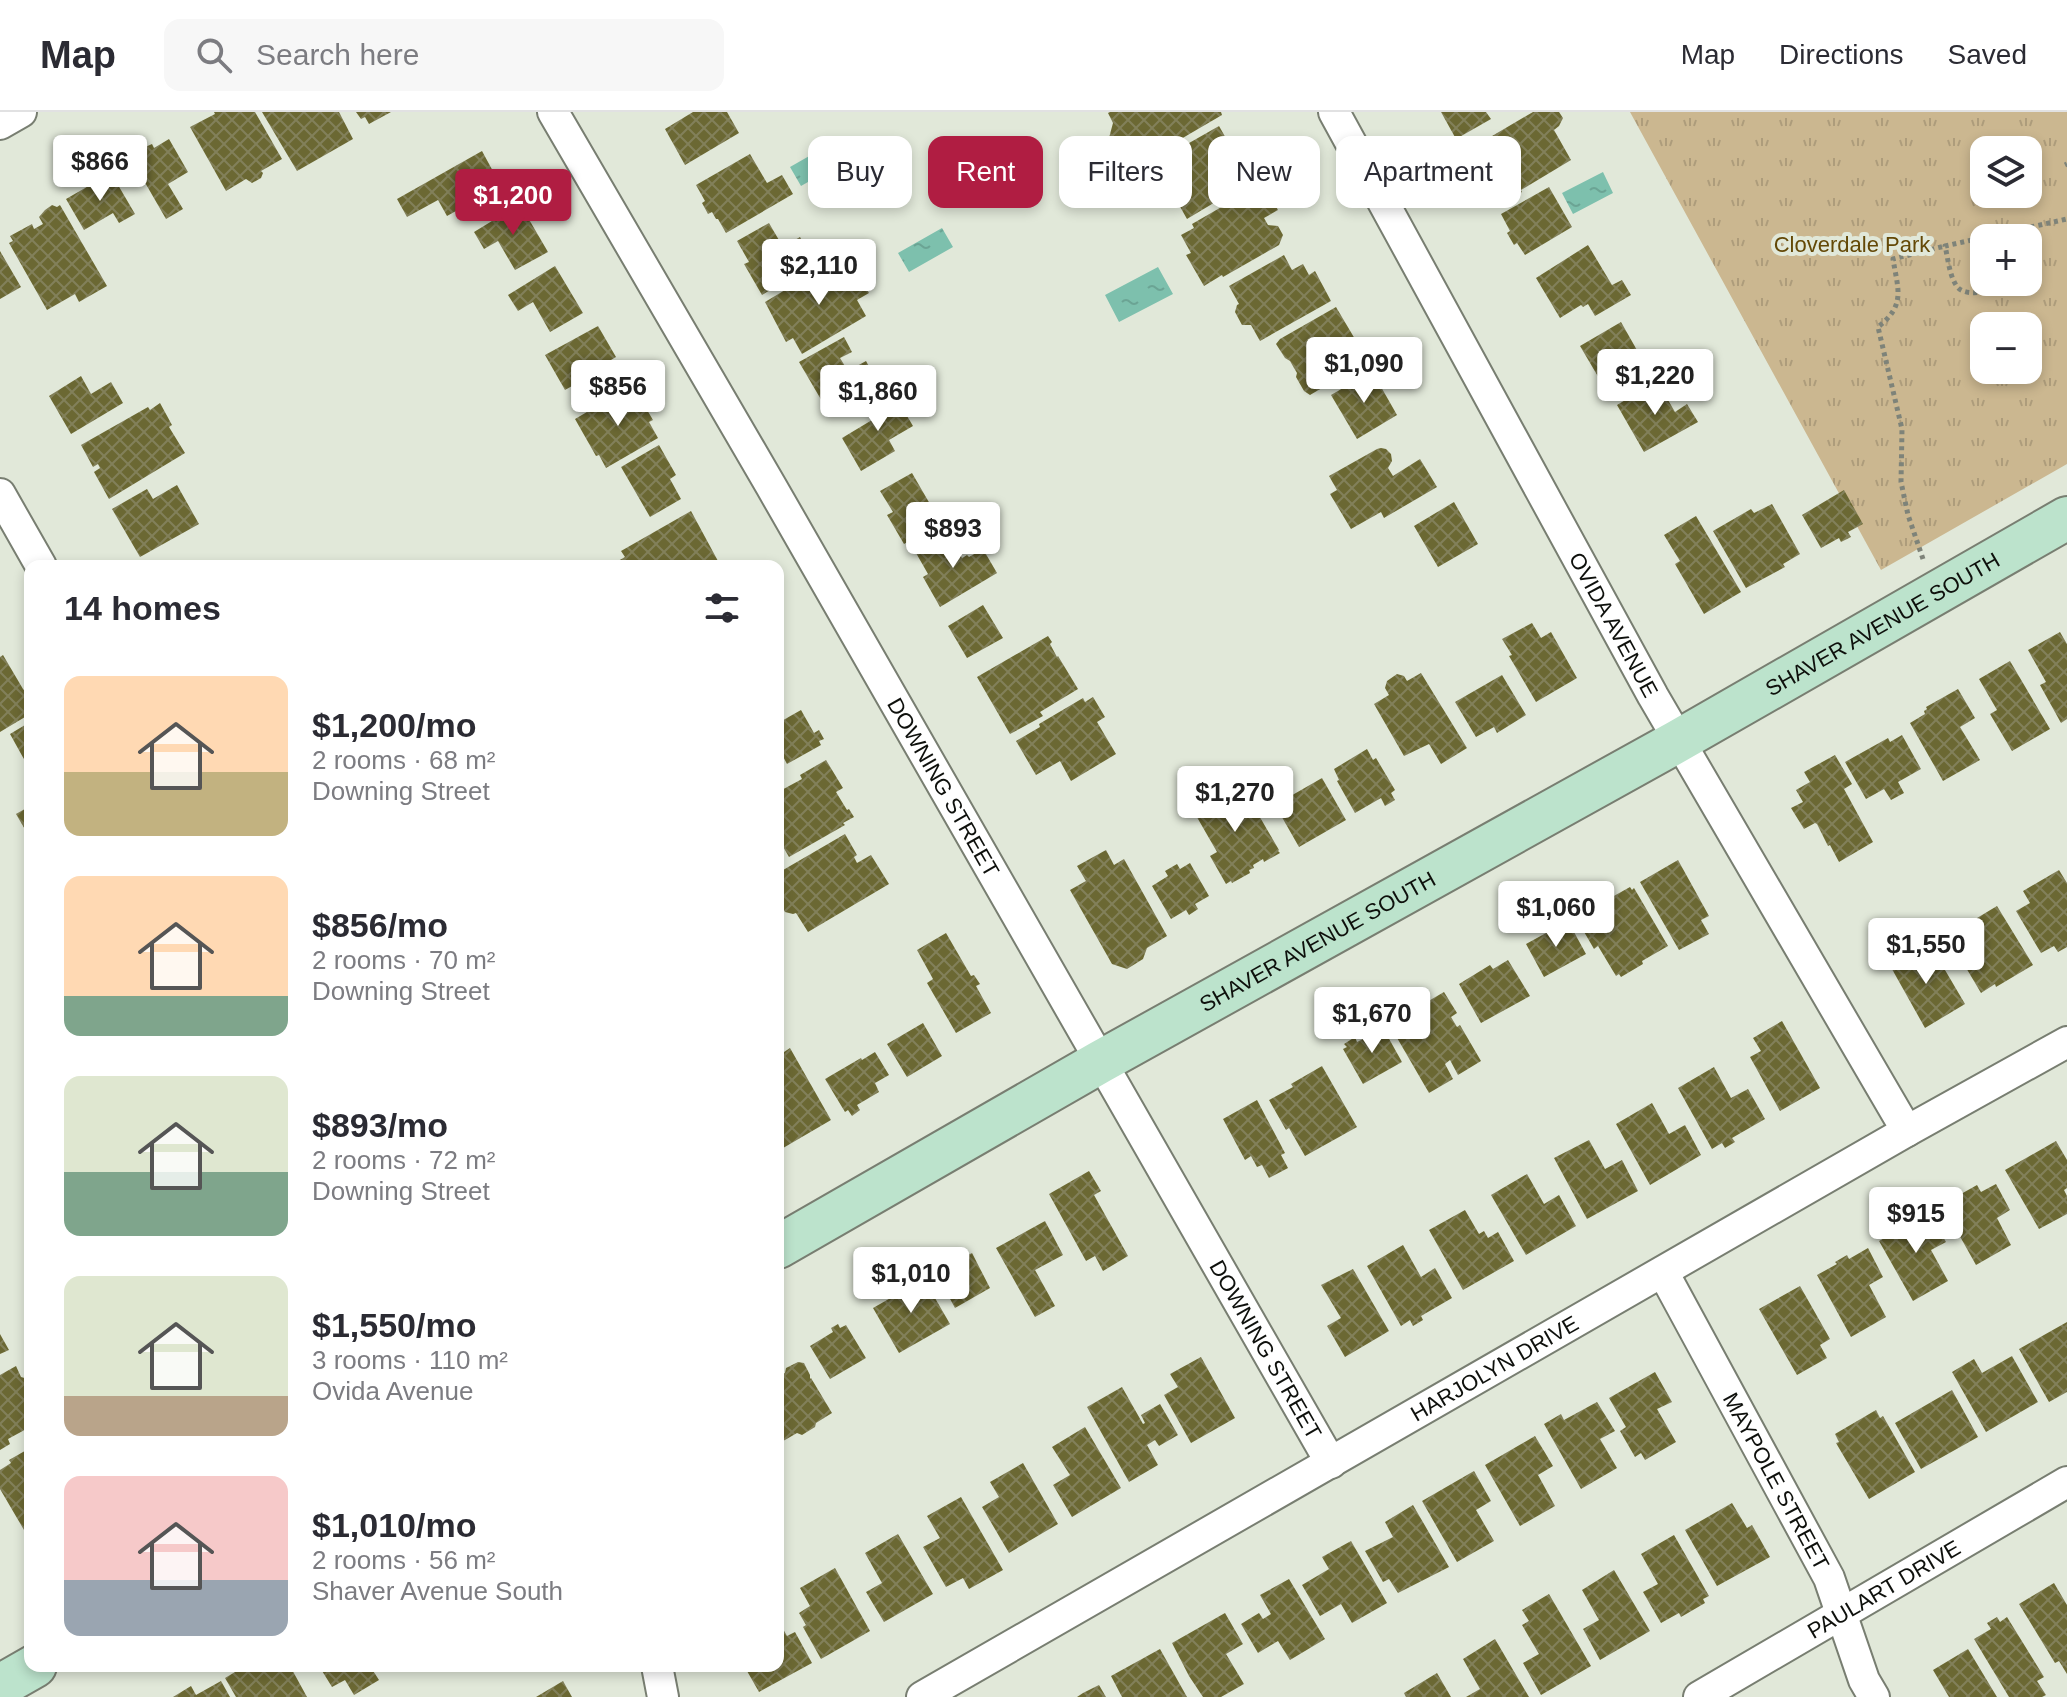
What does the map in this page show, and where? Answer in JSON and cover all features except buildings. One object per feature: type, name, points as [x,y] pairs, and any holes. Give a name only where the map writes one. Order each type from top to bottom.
[{"type":"street","points":[[0,124],[21,112]]},
{"type":"street","name":"DOWNING STREET","points":[[553,112],[1331,1463]]},
{"type":"street","name":"OVIDA AVENUE","points":[[1334,112],[1678,741],[1907,1131]]},
{"type":"street","points":[[0,494],[38,560]]},
{"type":"street","name":"SHAVER AVENUE SOUTH","points":[[784,1244],[1100,1062],[1678,741],[2067,518]]},
{"type":"street","name":"HARJOLYN DRIVE","points":[[922,1697],[2067,1042]]},
{"type":"street","name":"MAYPOLE STREET","points":[[1663,1272],[1829,1578],[1864,1680],[1874,1697]]},
{"type":"street","name":"PAULART DRIVE","points":[[1699,1697],[2067,1482]]},
{"type":"street","points":[[658,1672],[663,1697]]},
{"type":"path","points":[[2042,225],[2067,219]]},
{"type":"path","points":[[1923,559],[1901,482],[1902,429],[1878,327],[1890,318],[1898,304],[1893,259],[1970,241]]},
{"type":"path","points":[[1945,246],[1957,288],[1963,293],[1970,293]]},
{"type":"green space","name":"Cloverdale Park","points":[[1630,112],[2067,112],[2067,464],[1881,570]]},
{"type":"water","points":[[808,157],[808,182],[801,186],[790,167]]},
{"type":"water","points":[[1603,172],[1613,193],[1573,214],[1562,193]]},
{"type":"water","points":[[942,228],[953,247],[909,272],[898,253]]},
{"type":"water","points":[[1158,267],[1173,294],[1119,322],[1105,295]]}]
